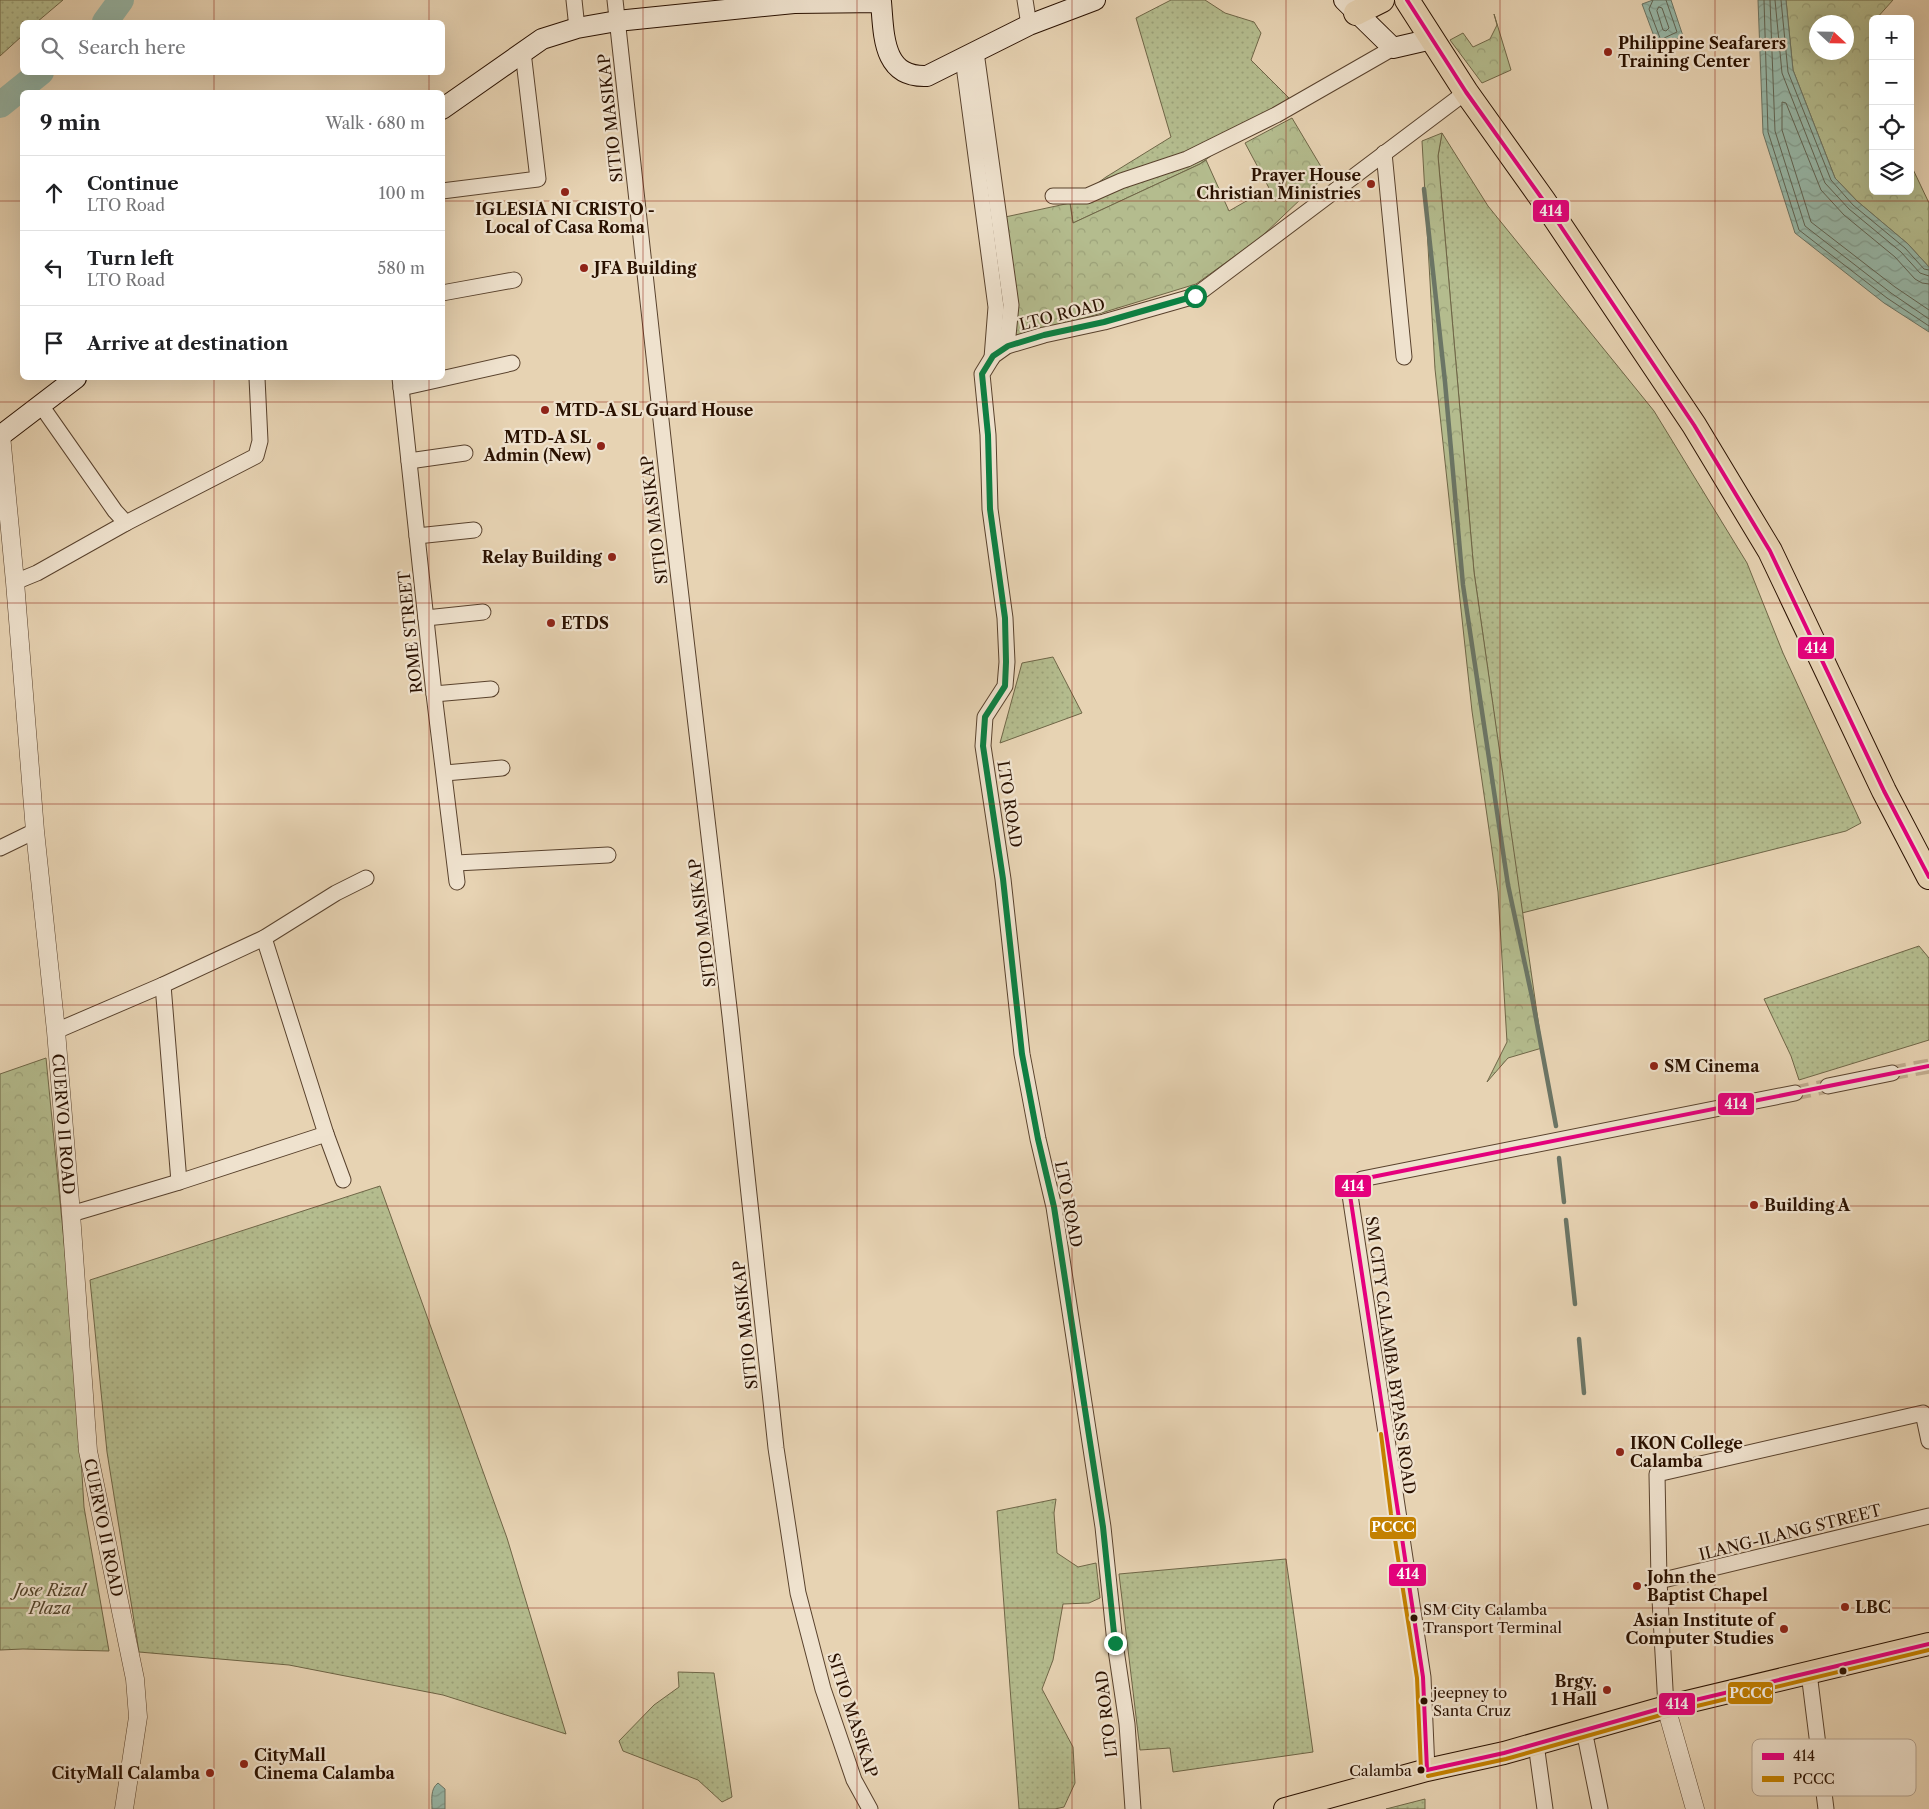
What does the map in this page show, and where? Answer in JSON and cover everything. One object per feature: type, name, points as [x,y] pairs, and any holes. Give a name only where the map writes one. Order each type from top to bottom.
[{"type":"highway","points":[[1350,6],[1382,0]]},
{"type":"highway","points":[[1407,0],[1466,92],[1543,200],[1675,398],[1770,551],[1884,791],[1929,876]]},
{"type":"main road","points":[[445,108],[542,39],[577,28],[617,21],[794,3],[881,1],[884,44],[890,57],[907,74],[926,76],[1029,25],[1095,0]]},
{"type":"main road","points":[[1350,6],[1393,48],[1432,39]]},
{"type":"main road","points":[[0,436],[73,380]]},
{"type":"main road","points":[[1285,1809],[1427,1770],[1536,1744],[1666,1707],[1809,1673],[1928,1649]]},
{"type":"street","points":[[574,0],[577,28]]},
{"type":"street","name":"SITIO MASIKAP","points":[[615,0],[672,521],[731,1026],[776,1448],[798,1593],[823,1689],[854,1780],[870,1809]]},
{"type":"street","points":[[1024,0],[1029,25]]},
{"type":"street","points":[[1053,196],[1087,196],[1121,181],[1187,160],[1276,115],[1393,48]]},
{"type":"street","points":[[445,191],[538,179],[523,52]]},
{"type":"street","points":[[970,55],[1011,305],[1008,346]]},
{"type":"street","points":[[970,55],[996,308],[992,358]]},
{"type":"street","name":"LTO ROAD","points":[[1133,1809],[1127,1724],[1115,1643],[1103,1527],[1054,1207],[1038,1139],[1022,1054],[1003,879],[983,746],[985,717],[1005,686],[1006,662],[1005,618],[990,509],[988,435],[982,374],[992,358],[1008,346],[1044,335],[1104,322],[1195,296],[1466,92]]},
{"type":"street","points":[[1384,153],[1404,356]]},
{"type":"street","points":[[445,292],[514,280]]},
{"type":"street","points":[[445,375],[512,363]]},
{"type":"street","points":[[15,582],[37,574],[126,523],[256,456],[260,441],[257,380]]},
{"type":"street","points":[[400,383],[417,380]]},
{"type":"street","name":"ROME STREET","points":[[400,383],[434,694],[457,882]]},
{"type":"street","points":[[40,404],[115,511],[126,523]]},
{"type":"street","name":"CUERVO II ROAD","points":[[0,436],[15,582],[35,831],[56,1030],[88,1451],[135,1679],[138,1704],[137,1732],[124,1809]]},
{"type":"street","points":[[408,461],[465,453]]},
{"type":"street","points":[[417,536],[474,530]]},
{"type":"street","points":[[426,618],[483,612]]},
{"type":"street","points":[[434,694],[491,689]]},
{"type":"street","points":[[445,773],[502,768]]},
{"type":"street","points":[[0,848],[35,831]]},
{"type":"street","points":[[456,863],[608,855]]},
{"type":"street","points":[[56,1030],[163,985],[264,938],[336,893],[366,878]]},
{"type":"street","points":[[264,938],[326,1134],[343,1180]]},
{"type":"street","points":[[163,985],[178,1182]]},
{"type":"street","points":[[1828,1086],[1892,1073]]},
{"type":"street","name":"SM CITY CALAMBA BYPASS ROAD","points":[[1427,1770],[1422,1677],[1350,1195],[1354,1185],[1362,1179],[1795,1093]]},
{"type":"street","points":[[71,1214],[326,1134]]},
{"type":"street","points":[[1696,1809],[1666,1707],[1659,1581],[1657,1474],[1923,1412],[1929,1441]]},
{"type":"street","name":"ILANG-ILANG STREET","points":[[1659,1581],[1929,1516]]},
{"type":"street","points":[[1809,1673],[1817,1739]]},
{"type":"street","points":[[1584,1730],[1600,1809]]},
{"type":"street","points":[[1536,1744],[1545,1809]]},
{"type":"street","points":[[1824,1796],[1826,1809]]},
{"type":"green space","points":[[0,0],[63,0],[39,20],[20,20],[20,38],[0,56]]},
{"type":"green space","points":[[1171,0],[1205,0],[1225,13],[1254,22],[1261,33],[1251,60],[1289,98],[1200,164],[1073,223],[1070,203],[1106,177],[1171,137],[1136,18]]},
{"type":"green space","points":[[1786,0],[1893,0],[1880,15],[1869,15],[1869,195],[1914,195],[1914,171],[1929,203],[1929,267],[1908,244],[1857,201],[1835,178],[1793,70]]},
{"type":"green space","points":[[1494,14],[1511,70],[1482,83],[1450,40],[1463,33],[1473,47],[1490,39],[1497,25]]},
{"type":"green space","points":[[1292,118],[1326,175],[1260,238],[1196,284],[994,346],[996,219],[1070,203],[1073,223],[1206,160],[1229,211],[1269,188],[1245,143]]},
{"type":"green space","points":[[1442,133],[1488,206],[1654,411],[1747,563],[1783,653],[1861,823],[1846,831],[1522,913],[1474,572],[1438,156]]},
{"type":"green space","points":[[1442,133],[1438,156],[1474,572],[1542,1048],[1508,1058],[1487,1082],[1507,1042],[1498,892],[1472,711],[1435,369],[1422,141]]},
{"type":"green space","points":[[1053,657],[1082,713],[1000,743],[1022,663]]},
{"type":"green space","points":[[1919,946],[1929,958],[1929,1040],[1799,1080],[1791,1056],[1764,999]]},
{"type":"green space","name":"Jose Rizal Plaza","points":[[46,1058],[74,1344],[84,1507],[109,1651],[0,1650],[0,1074]]},
{"type":"green space","points":[[380,1186],[507,1538],[566,1734],[443,1695],[289,1665],[139,1652],[107,1452],[90,1280]]},
{"type":"green space","points":[[1056,1499],[1054,1513],[1057,1553],[1078,1567],[1096,1563],[1100,1598],[1089,1603],[1063,1604],[1053,1660],[1042,1689],[1073,1747],[1075,1783],[1064,1807],[1055,1809],[1019,1809],[997,1511]]},
{"type":"green space","points":[[1286,1559],[1313,1752],[1173,1772],[1170,1748],[1140,1750],[1119,1574]]},
{"type":"green space","points":[[678,1672],[714,1673],[732,1797],[722,1802],[698,1780],[623,1751],[619,1741],[654,1705],[679,1687]]},
{"type":"green space","points":[[1425,1799],[1425,1809],[1386,1809]]},
{"type":"water","points":[[1653,0],[1671,0],[1683,36],[1658,47],[1642,4]]},
{"type":"water","points":[[1758,0],[1786,0],[1793,70],[1835,178],[1857,201],[1908,244],[1929,267],[1929,332],[1884,303],[1795,233],[1763,133]]},
{"type":"water","points":[[438,1783],[445,1789],[445,1809],[432,1809],[433,1791]]},
{"type":"waterway","points":[[106,20],[121,0]]},
{"type":"waterway","points":[[0,105],[37,75]]},
{"type":"waterway","points":[[1424,189],[1445,382],[1463,585],[1508,885],[1532,997],[1556,1126]]},
{"type":"waterway","points":[[1559,1158],[1564,1202]]},
{"type":"waterway","points":[[1566,1220],[1575,1304]]},
{"type":"waterway","points":[[1579,1339],[1584,1393]]},
{"type":"tunnel","points":[[1892,1073],[1929,1066]]},
{"type":"tunnel","points":[[1795,1093],[1828,1086]]},
{"type":"transit line","name":"414","points":[[1407,0],[1466,92],[1543,200],[1694,425],[1770,551],[1884,791],[1929,877]]},
{"type":"transit line","name":"414","points":[[1427,1770],[1423,1677],[1350,1195],[1354,1185],[1362,1179],[1929,1066]]},
{"type":"transit line","name":"PCCC","points":[[1381,1434],[1391,1514],[1417,1678],[1421,1770]]},
{"type":"transit line","name":"414","points":[[1427,1770],[1504,1753],[1666,1707],[1929,1644]]},
{"type":"transit line","name":"PCCC","points":[[1428,1776],[1506,1759],[1668,1713],[1929,1650]]},
{"type":"place","name":"Philippine Seafarers Training Center","points":[[1608,52]]},
{"type":"place","name":"Prayer House Christian Ministries","points":[[1371,184]]},
{"type":"place","name":"IGLESIA NI CRISTO - Local of Casa Roma","points":[[565,192]]},
{"type":"place","name":"JFA Building","points":[[584,268]]},
{"type":"place","name":"MTD-A SL Guard House","points":[[545,410]]},
{"type":"place","name":"MTD-A SL Admin (New)","points":[[601,446]]},
{"type":"place","name":"Relay Building","points":[[612,557]]},
{"type":"place","name":"ETDS","points":[[551,623]]},
{"type":"place","name":"SM Cinema","points":[[1654,1066]]},
{"type":"place","name":"Building A","points":[[1754,1205]]},
{"type":"place","name":"IKON College Calamba","points":[[1620,1452]]},
{"type":"place","name":"John the Baptist Chapel","points":[[1637,1586]]},
{"type":"place","name":"LBC","points":[[1845,1607]]},
{"type":"place","name":"SM City Calamba Transport Terminal","points":[[1414,1618]]},
{"type":"place","name":"Asian Institute of Computer Studies","points":[[1784,1629]]},
{"type":"place","name":"Brgy. 1 Hall","points":[[1607,1690]]},
{"type":"place","name":"jeepney to Santa Cruz","points":[[1424,1701]]},
{"type":"place","name":"CityMall Cinema Calamba","points":[[244,1764]]},
{"type":"place","name":"Calamba","points":[[1421,1770]]},
{"type":"place","name":"CityMall Calamba","points":[[210,1773]]},
{"type":"route","points":[[1115,1643],[1103,1527],[1054,1207],[1038,1139],[1022,1054],[1003,879],[983,746],[985,717],[1005,686],[1006,662],[1005,618],[990,509],[988,435],[982,374],[993,356],[1008,346],[1044,335],[1104,322],[1195,296]]}]
